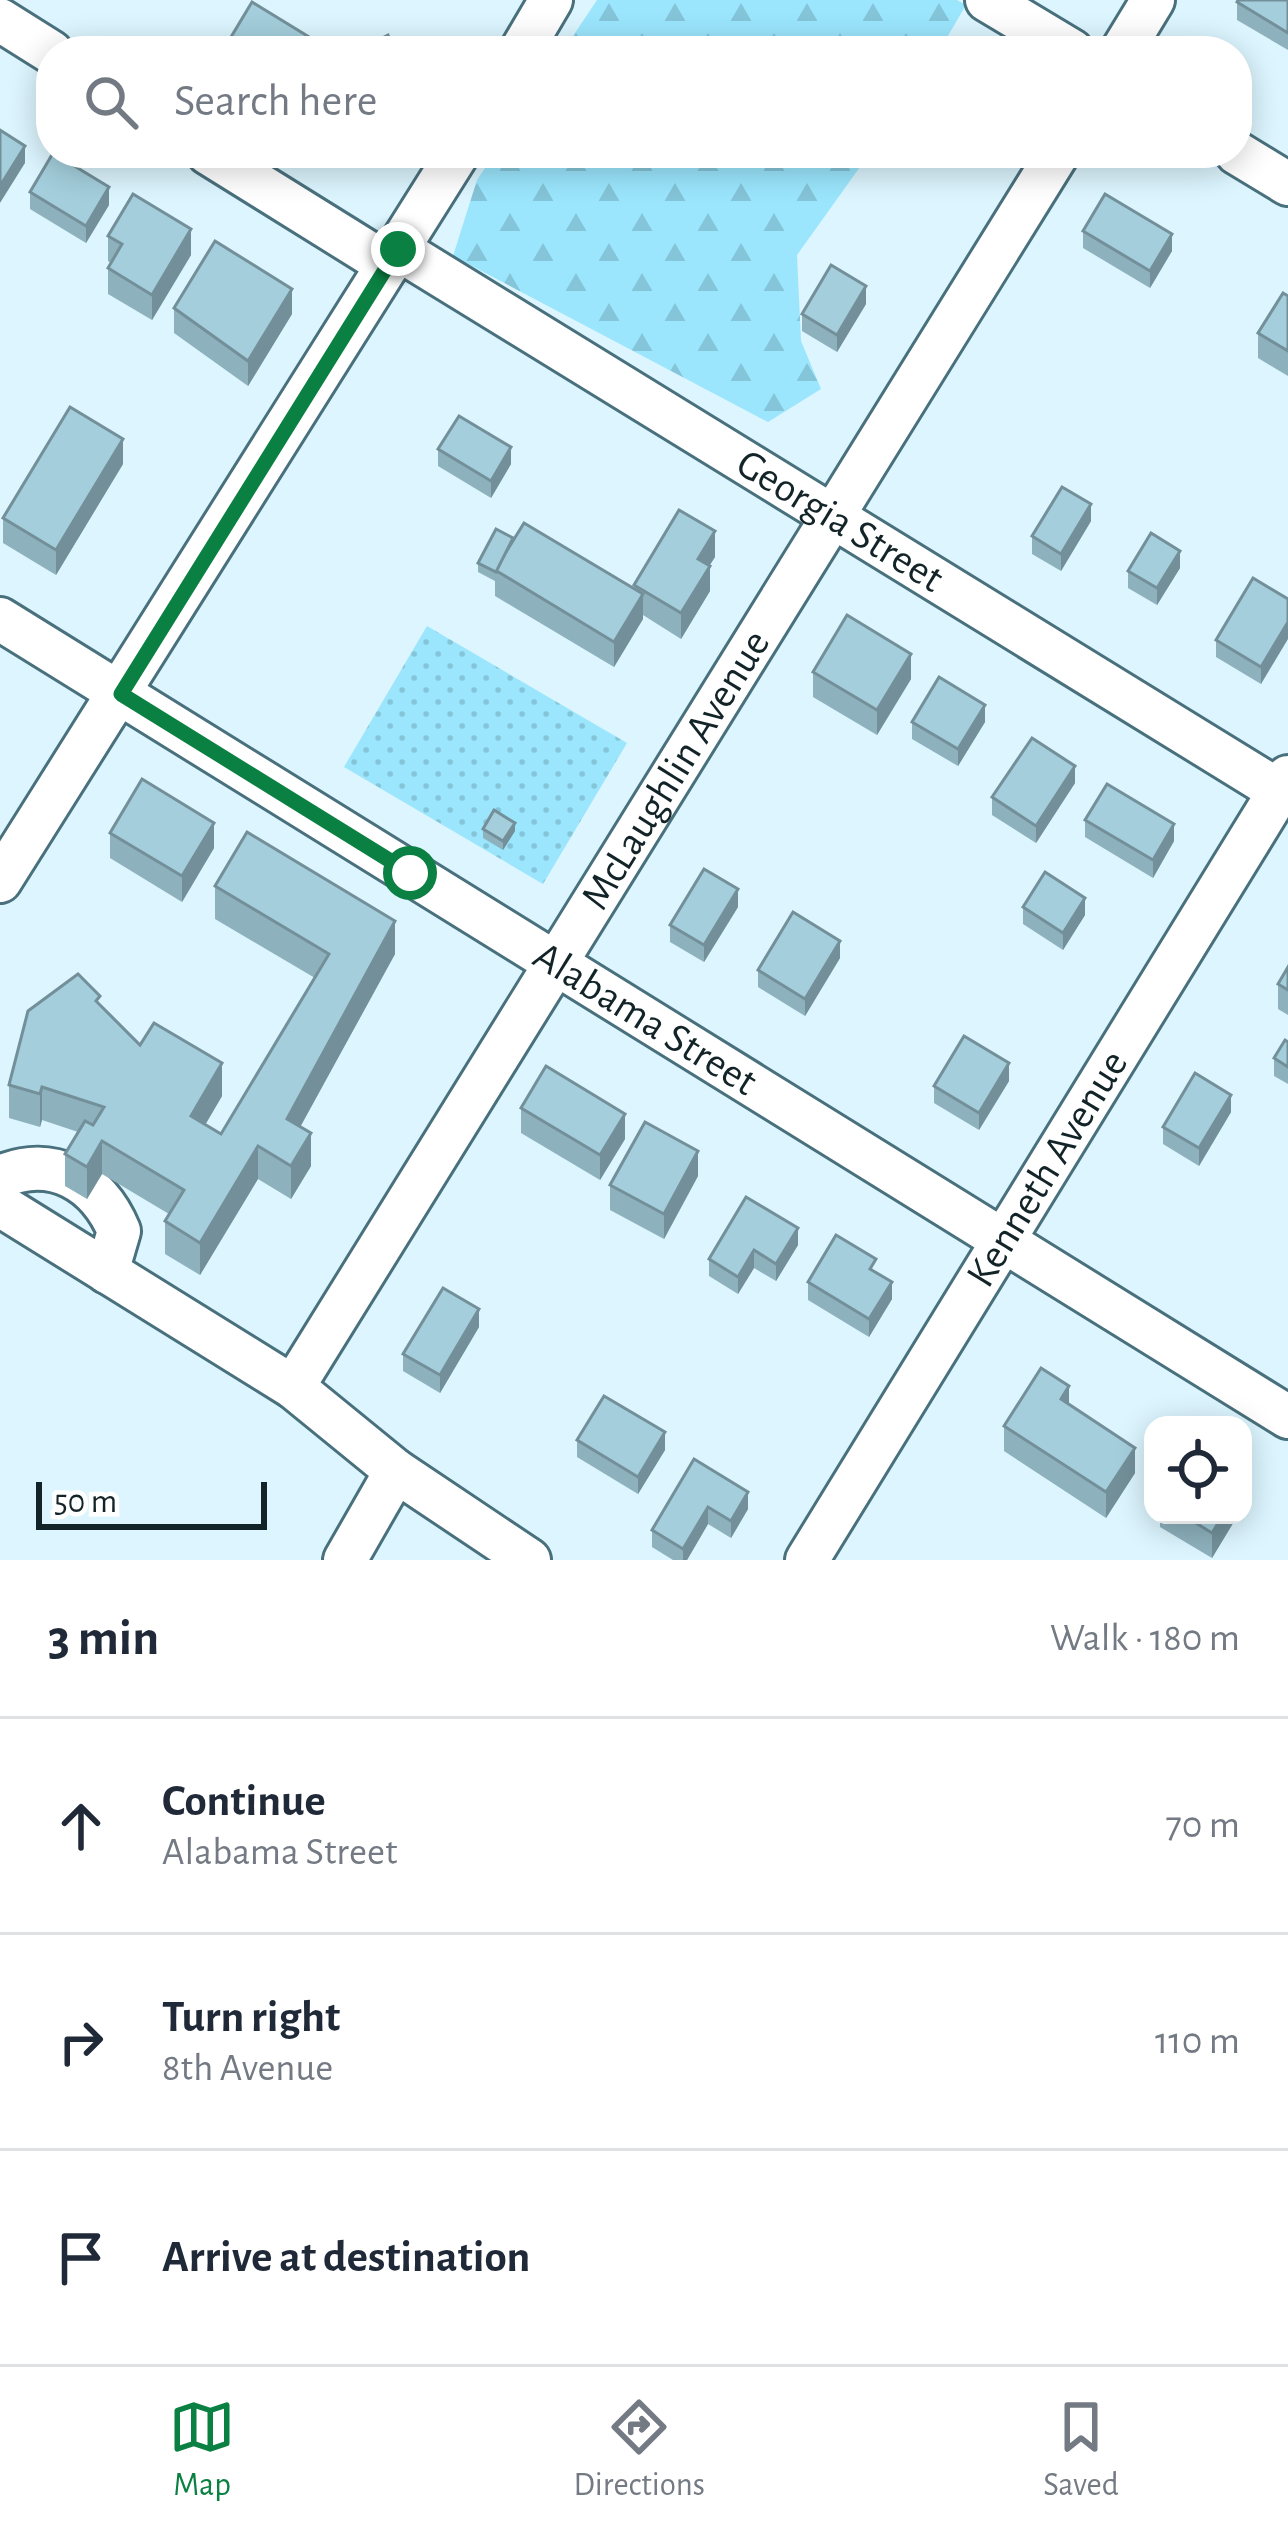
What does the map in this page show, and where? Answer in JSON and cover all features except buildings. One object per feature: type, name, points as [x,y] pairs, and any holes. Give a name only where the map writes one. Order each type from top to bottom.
[{"type":"street","points":[[530,36],[551,0]]},
{"type":"street","points":[[988,0],[1047,36]]},
{"type":"street","points":[[1130,36],[1153,0]]},
{"type":"street","points":[[0,20],[36,43]]},
{"type":"street","points":[[1252,162],[1288,184]]},
{"type":"street","name":"Georgia Street","points":[[235,168],[1284,784]]},
{"type":"street","points":[[0,881],[449,168]]},
{"type":"street","name":"McLaughlin Avenue","points":[[293,1388],[1049,168]]},
{"type":"street","name":"Alabama Street","points":[[0,619],[1288,1417]]},
{"type":"street","name":"Kenneth Avenue","points":[[806,1560],[1284,784]]},
{"type":"street","points":[[0,1177],[52,1168],[87,1183],[119,1231],[107,1272]]},
{"type":"street","points":[[0,1204],[293,1388],[396,1471],[530,1560]]},
{"type":"street","points":[[345,1560],[396,1471]]},
{"type":"green space","points":[[597,0],[957,0],[966,5],[948,36],[573,36]]},
{"type":"green space","points":[[485,168],[859,168],[797,255],[801,341],[821,389],[768,422],[453,256]]},
{"type":"green space","points":[[427,626],[627,743],[543,884],[344,767]]},
{"type":"route","points":[[398,249],[121,694],[410,873]]}]
